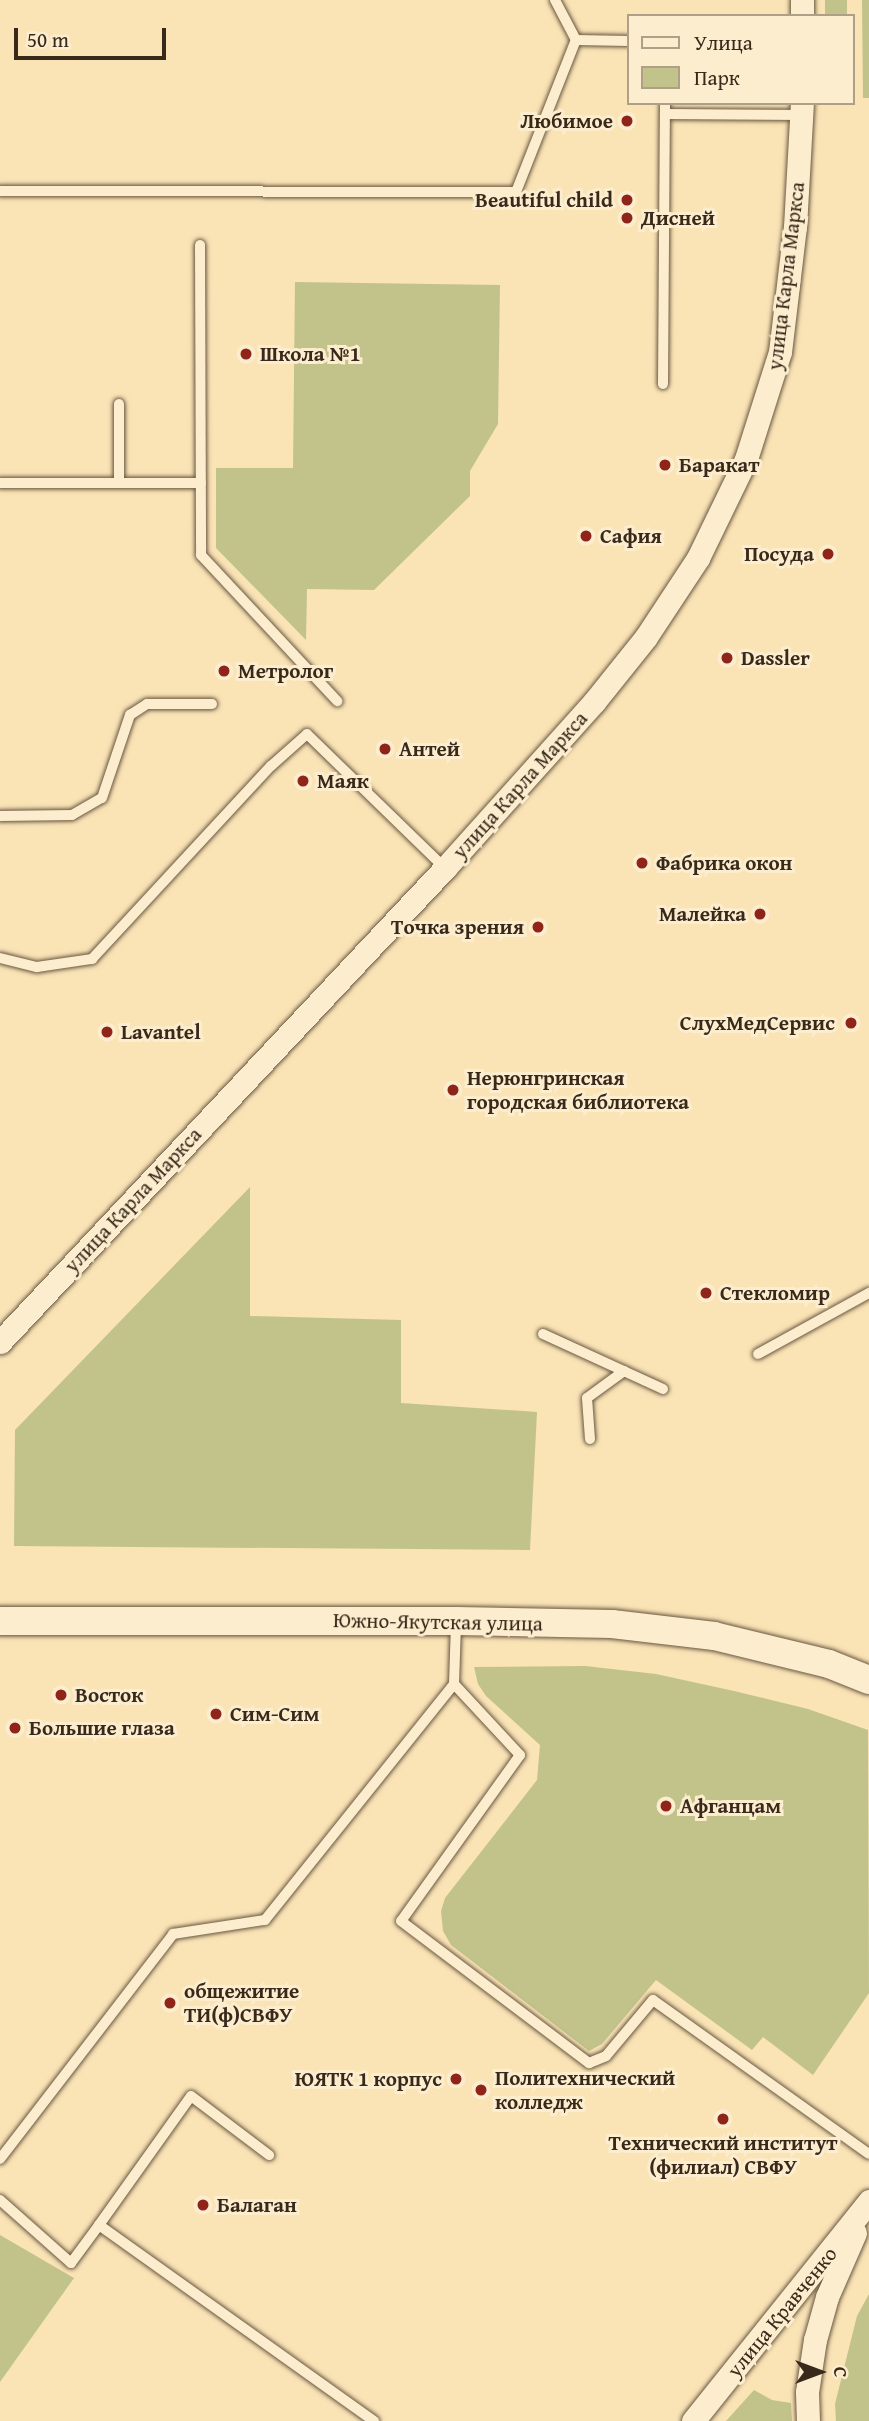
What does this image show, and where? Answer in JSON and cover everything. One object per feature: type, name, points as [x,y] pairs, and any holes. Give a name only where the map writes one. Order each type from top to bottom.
[{"type":"street","name":"улица Карла Маркса","points":[[0,1342],[445,868],[594,702],[646,637],[698,558],[746,459],[780,352],[795,227],[802,109]]},
{"type":"street","name":"Южно-Якутская улица","points":[[0,1621],[456,1621],[612,1625],[714,1636],[829,1664],[869,1680]]},
{"type":"street","name":"улица Кравченко","points":[[693,2421],[868,2203]]},
{"type":"street","points":[[808,2421],[807,2392],[818,2329],[827,2297],[868,2203]]},
{"type":"lane","points":[[0,191],[516,192],[576,40],[555,0]]},
{"type":"lane","points":[[576,40],[628,41]]},
{"type":"lane","points":[[663,384],[665,109],[802,109]]},
{"type":"lane","points":[[200,245],[201,555],[337,701]]},
{"type":"lane","points":[[119,404],[119,483]]},
{"type":"lane","points":[[0,483],[201,483]]},
{"type":"lane","points":[[0,816],[72,815],[102,798],[130,715],[147,704],[212,704]]},
{"type":"lane","points":[[0,958],[37,967],[92,959],[271,766],[307,734],[445,868]]},
{"type":"lane","points":[[758,1354],[869,1293]]},
{"type":"lane","points":[[543,1334],[663,1389]]},
{"type":"lane","points":[[590,1439],[587,1398],[624,1371]]},
{"type":"lane","points":[[0,2159],[173,1934],[265,1920],[454,1684],[456,1621]]},
{"type":"lane","points":[[454,1684],[520,1755],[401,1921],[589,2063],[606,2056],[653,2000],[869,2154]]},
{"type":"lane","points":[[0,2200],[71,2263],[191,2096],[269,2155]]},
{"type":"lane","points":[[99,2225],[374,2421]]},
{"type":"green space","points":[[825,0],[847,0],[847,14],[825,14]]},
{"type":"green space","points":[[862,0],[869,0],[869,98],[863,98]]},
{"type":"green space","points":[[295,282],[500,285],[498,424],[470,471],[470,496],[374,590],[307,589],[306,640],[216,548],[216,468],[293,468]]},
{"type":"green space","points":[[250,1187],[250,1316],[401,1320],[401,1403],[537,1412],[530,1550],[14,1546],[15,1430]]},
{"type":"green space","points":[[585,1666],[656,1674],[734,1691],[808,1709],[868,1730],[869,1993],[813,2075],[763,2037],[752,2050],[656,1980],[602,2044],[589,2051],[451,1945],[443,1931],[441,1911],[445,1898],[537,1780],[540,1745],[486,1696],[478,1684],[474,1667]]},
{"type":"green space","points":[[0,2235],[74,2278],[0,2382]]},
{"type":"green space","points":[[869,2294],[869,2421],[836,2421],[835,2404],[857,2316]]},
{"type":"green space","points":[[754,2390],[772,2400],[791,2403],[792,2421],[726,2421]]},
{"type":"place","name":"Любимое","points":[[627,121]]},
{"type":"place","name":"Beautiful child","points":[[627,200]]},
{"type":"place","name":"Дисней","points":[[627,218]]},
{"type":"place","name":"Школа №1","points":[[246,354]]},
{"type":"place","name":"Баракат","points":[[665,465]]},
{"type":"place","name":"Сафия","points":[[586,536]]},
{"type":"place","name":"Посуда","points":[[828,554]]},
{"type":"place","name":"Dassler","points":[[727,658]]},
{"type":"place","name":"Метролог","points":[[224,671]]},
{"type":"place","name":"Антей","points":[[385,749]]},
{"type":"place","name":"Маяк","points":[[303,781]]},
{"type":"place","name":"Фабрика окон","points":[[642,863]]},
{"type":"place","name":"Малейка","points":[[760,914]]},
{"type":"place","name":"Точка зрения","points":[[538,927]]},
{"type":"place","name":"СлухМедСервис","points":[[851,1023]]},
{"type":"place","name":"Lavantel","points":[[107,1032]]},
{"type":"place","name":"Нерюнгринская городская библиотека","points":[[453,1090]]},
{"type":"place","name":"Стекломир","points":[[706,1293]]},
{"type":"place","name":"Восток","points":[[61,1695]]},
{"type":"place","name":"Сим-Сим","points":[[216,1714]]},
{"type":"place","name":"Большие глаза","points":[[15,1728]]},
{"type":"place","name":"Афганцам","points":[[666,1806]]},
{"type":"place","name":"общежитие ТИ(ф)СВФУ","points":[[170,2003]]},
{"type":"place","name":"ЮЯТК 1 корпус","points":[[456,2079]]},
{"type":"place","name":"Политехнический колледж","points":[[481,2090]]},
{"type":"place","name":"Технический институт (филиал) СВФУ","points":[[723,2119]]},
{"type":"place","name":"Балаган","points":[[203,2205]]}]
